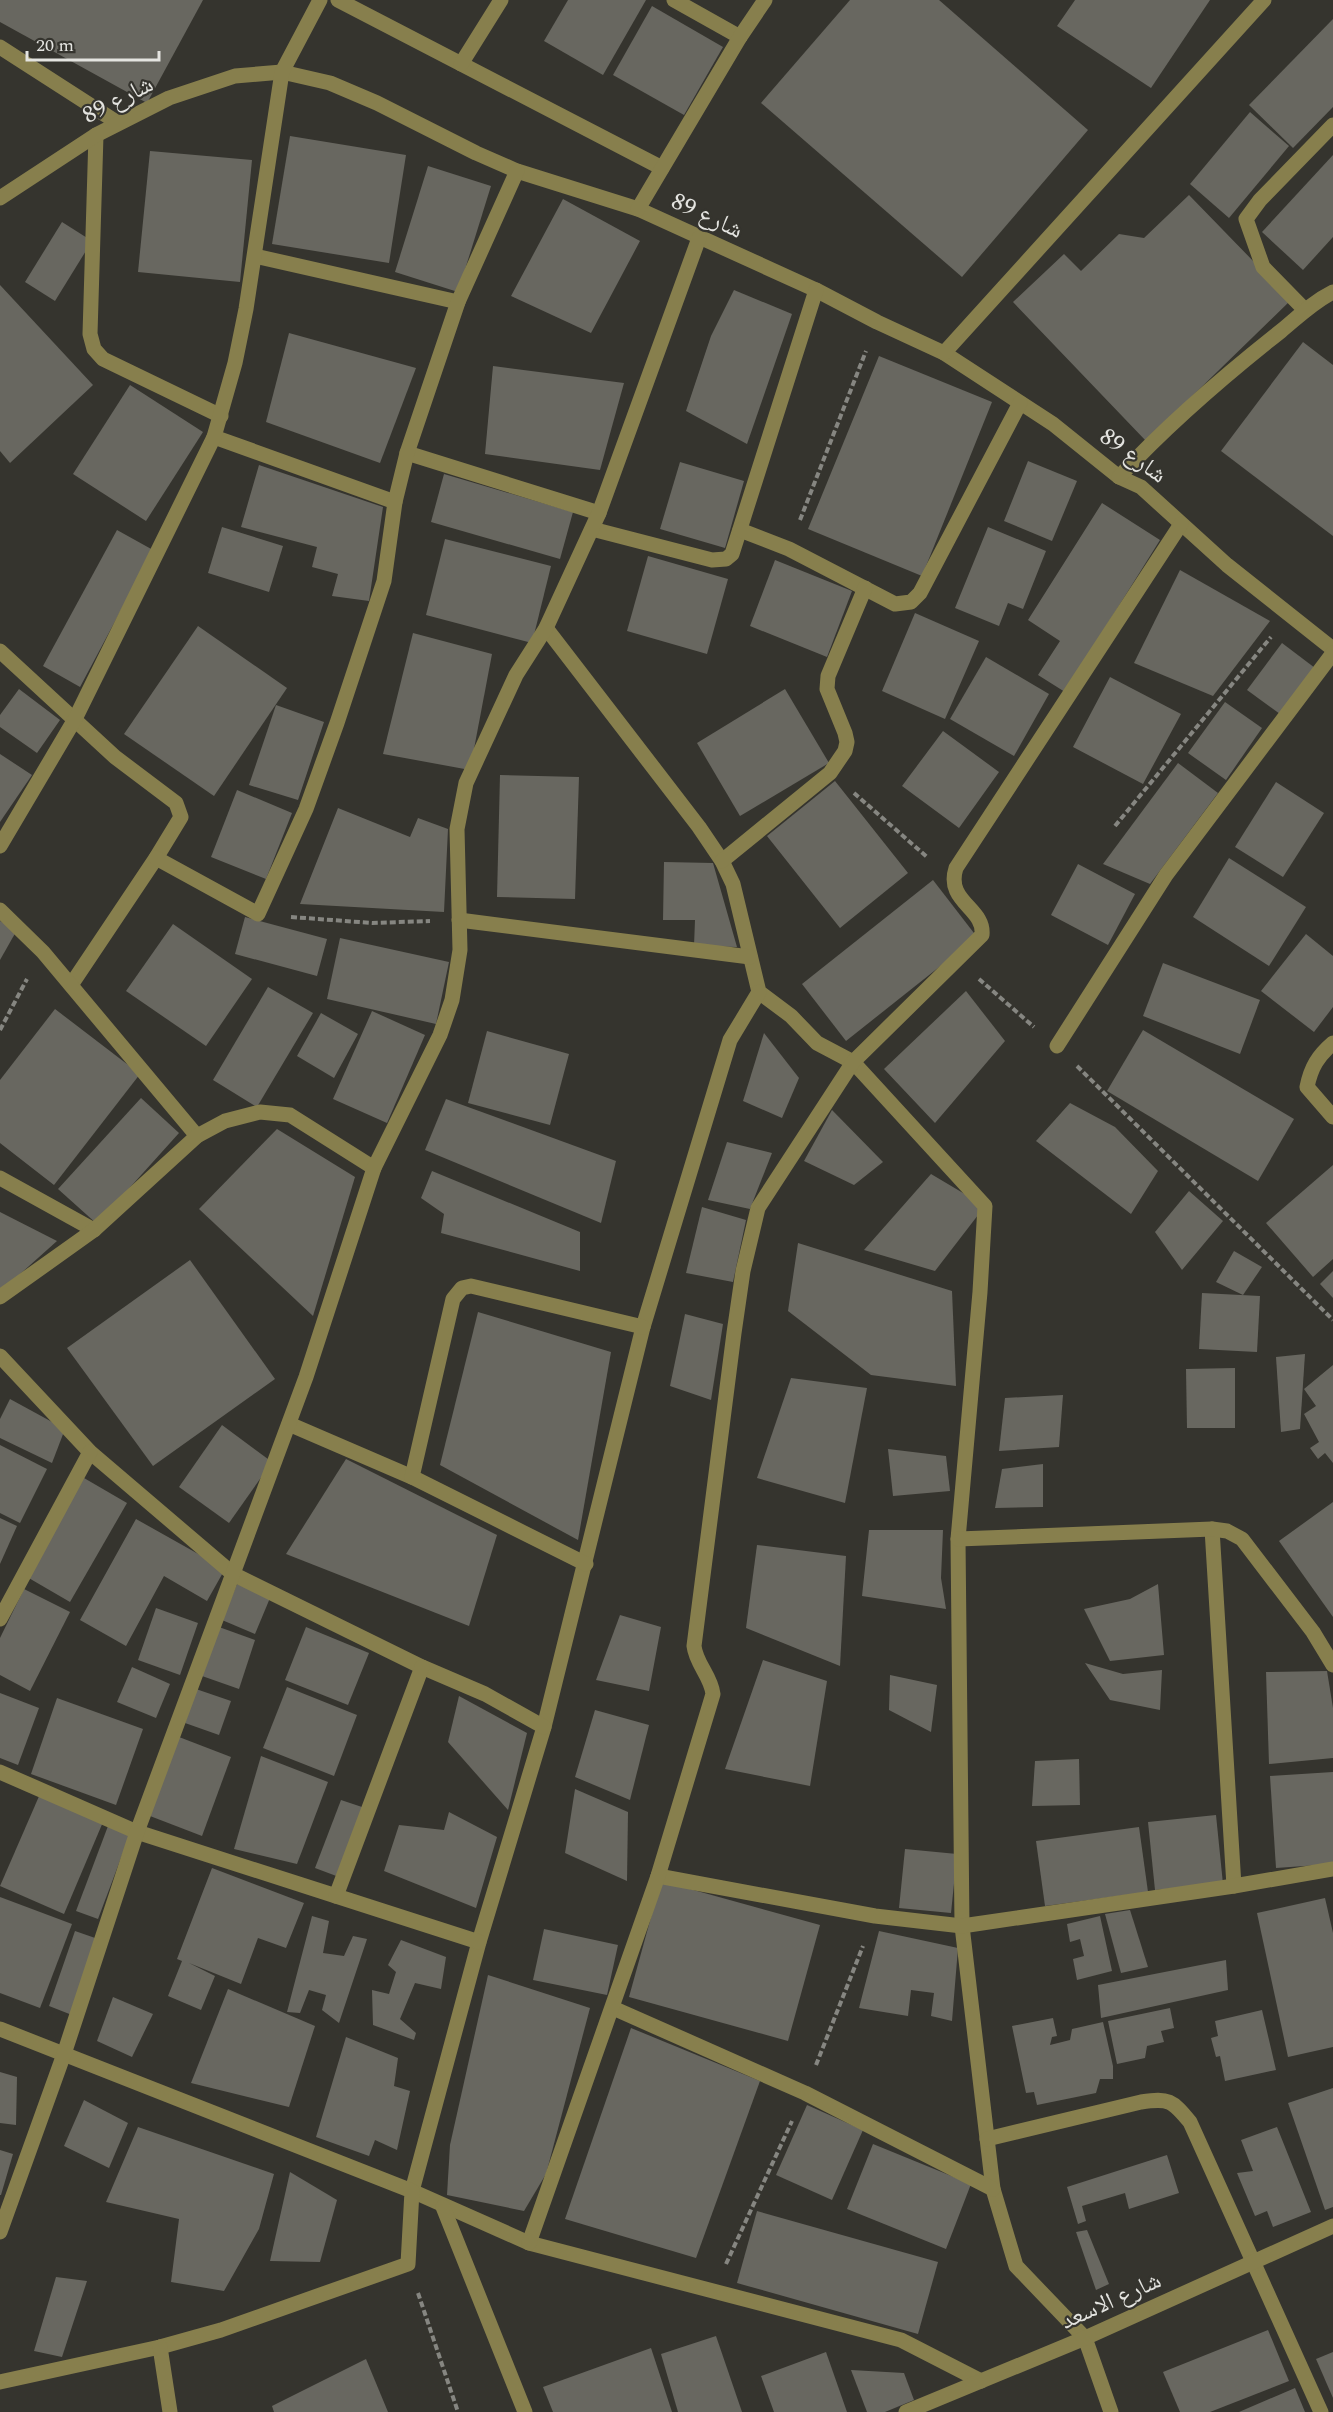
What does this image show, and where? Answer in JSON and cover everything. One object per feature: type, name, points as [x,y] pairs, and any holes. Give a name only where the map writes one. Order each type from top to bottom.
[{"type":"street","points":[[0,846],[75,718],[214,437],[235,363],[255,256],[282,72],[320,0]]},
{"type":"street","points":[[338,0],[662,168]]},
{"type":"street","points":[[461,64],[501,0]]},
{"type":"street","points":[[674,0],[740,37]]},
{"type":"street","points":[[638,210],[740,37],[765,0]]},
{"type":"street","points":[[944,352],[1264,0]]},
{"type":"street","points":[[0,47],[118,123]]},
{"type":"street","name":"شارع 89","points":[[1,197],[96,135],[170,98],[235,76],[282,72],[330,83],[377,103],[517,171],[638,210],[816,290],[877,322],[944,352],[1053,424],[1119,477],[1141,487],[1227,565],[1333,651]]},
{"type":"street","points":[[1305,310],[1263,267],[1246,219],[1260,200],[1333,125]]},
{"type":"street","points":[[96,135],[90,334],[94,349],[103,359],[221,416]]},
{"type":"street","points":[[156,858],[258,914],[306,809],[338,723],[384,581],[395,502],[407,453],[458,302],[517,171]]},
{"type":"street","points":[[0,2232],[64,2054],[138,1832],[289,1424],[374,1168],[440,1035],[452,1000],[460,950],[457,830],[466,783],[516,675],[546,628],[599,513],[699,238]]},
{"type":"street","points":[[255,256],[458,302]]},
{"type":"street","points":[[592,529],[719,561],[732,554],[816,290]]},
{"type":"street","points":[[1119,477],[1148,445],[1251,353],[1305,310],[1333,292]]},
{"type":"street","points":[[740,530],[789,549],[895,604],[911,602],[920,592],[1020,403]]},
{"type":"street","points":[[214,437],[395,502]]},
{"type":"street","points":[[407,453],[599,513]]},
{"type":"street","points":[[529,2244],[658,1876],[713,1694],[709,1678],[695,1654],[694,1646],[743,1270],[758,1208],[853,1062],[955,959],[979,939],[983,930],[981,924],[954,889],[952,879],[962,858],[1181,524]]},
{"type":"street","points":[[722,861],[830,773],[845,751],[847,742],[827,689],[828,676],[865,588]]},
{"type":"street","points":[[546,628],[699,827],[722,861],[733,884],[759,992],[791,1016],[817,1043],[853,1062],[985,1206],[980,1292],[958,1539],[962,1926],[993,2189],[1016,2266],[1085,2338],[1111,2412]]},
{"type":"street","points":[[0,651],[115,757],[176,803],[181,817],[70,985]]},
{"type":"street","points":[[1057,1046],[1166,875],[1333,651]]},
{"type":"street","points":[[0,910],[43,952],[197,1136]]},
{"type":"street","points":[[459,920],[750,957]]},
{"type":"street","points":[[0,2382],[160,2347],[222,2330],[408,2264],[411,2192],[479,1942],[544,1727],[643,1327],[730,1040],[759,992]]},
{"type":"street","points":[[1333,1043],[1318,1057],[1310,1069],[1307,1087],[1333,1117]]},
{"type":"street","points":[[0,1297],[94,1230],[197,1136],[225,1121],[260,1112],[290,1115],[374,1168]]},
{"type":"street","points":[[0,1178],[94,1230]]},
{"type":"street","points":[[412,1477],[453,1299],[462,1288],[471,1286],[643,1327]]},
{"type":"street","points":[[0,1356],[90,1452],[233,1574],[422,1667],[485,1694],[544,1727]]},
{"type":"street","points":[[289,1424],[412,1477],[586,1564]]},
{"type":"street","points":[[0,1619],[90,1452]]},
{"type":"street","points":[[958,1539],[1212,1529],[1227,1531],[1242,1539],[1313,1632],[1333,1664]]},
{"type":"street","points":[[1212,1529],[1234,1886]]},
{"type":"street","points":[[336,1896],[422,1667]]},
{"type":"street","points":[[0,1772],[138,1832],[479,1942]]},
{"type":"street","points":[[658,1876],[875,1916],[962,1926],[1333,1869]]},
{"type":"street","points":[[613,2008],[805,2093],[993,2189]]},
{"type":"street","points":[[0,2029],[411,2192],[529,2244],[900,2340],[981,2381]]},
{"type":"street","points":[[987,2139],[1162,2099],[1177,2106],[1190,2122],[1321,2412]]},
{"type":"street","points":[[443,2207],[525,2412]]},
{"type":"street","name":"شارع الاسعد","points":[[912,2411],[1085,2338],[1333,2226]]},
{"type":"street","points":[[160,2347],[170,2412]]},
{"type":"path","points":[[789,549],[877,322]]},
{"type":"path","points":[[1115,826],[1290,615]]},
{"type":"path","points":[[830,773],[952,879]]},
{"type":"path","points":[[258,914],[372,923],[459,920]]},
{"type":"path","points":[[0,1030],[43,952]]},
{"type":"path","points":[[955,959],[1057,1046],[1333,1320]]},
{"type":"path","points":[[713,2292],[805,2093],[875,1916]]},
{"type":"path","points":[[408,2264],[458,2412]]},
{"type":"building","points":[[0,0],[203,0],[147,103],[0,22]]},
{"type":"building","points":[[568,0],[646,0],[603,75],[544,41]]},
{"type":"building","points":[[850,0],[939,0],[1088,130],[962,277],[761,103]]},
{"type":"building","points":[[1075,0],[1210,0],[1151,88],[1057,26]]},
{"type":"building","points":[[652,6],[723,47],[684,115],[613,75]]},
{"type":"building","points":[[1333,19],[1333,107],[1293,148],[1249,105]]},
{"type":"building","points":[[1250,112],[1289,146],[1229,218],[1190,184]]},
{"type":"building","points":[[290,136],[406,155],[389,263],[272,244]]},
{"type":"building","points":[[150,151],[252,160],[240,282],[138,272]]},
{"type":"building","points":[[1333,155],[1333,237],[1303,270],[1262,232]]},
{"type":"building","points":[[428,166],[491,186],[458,292],[395,272]]},
{"type":"building","points":[[1189,195],[1291,300],[1146,441],[1013,302],[1064,254],[1081,271],[1119,234],[1144,238]]},
{"type":"building","points":[[563,199],[640,241],[591,333],[511,296]]},
{"type":"building","points":[[62,222],[92,241],[55,301],[25,282]]},
{"type":"building","points":[[0,285],[93,385],[10,463],[0,451]]},
{"type":"building","points":[[734,290],[792,314],[747,444],[686,411],[711,336]]},
{"type":"building","points":[[289,333],[416,368],[380,463],[266,422]]},
{"type":"building","points":[[1303,342],[1333,365],[1333,536],[1221,451]]},
{"type":"building","points":[[879,356],[992,402],[922,576],[808,529]]},
{"type":"building","points":[[493,366],[624,383],[600,470],[485,454]]},
{"type":"building","points":[[130,385],[203,432],[146,521],[73,474]]},
{"type":"building","points":[[1028,461],[1077,481],[1052,541],[1004,521]]},
{"type":"building","points":[[680,462],[744,481],[725,548],[660,529]]},
{"type":"building","points":[[259,465],[383,507],[369,601],[332,596],[338,574],[312,567],[317,547],[241,527]]},
{"type":"building","points":[[444,474],[573,512],[560,559],[431,522]]},
{"type":"building","points":[[1102,503],[1160,540],[1065,692],[1038,675],[1060,641],[1028,620]]},
{"type":"building","points":[[222,527],[283,546],[269,592],[208,573]]},
{"type":"building","points":[[988,527],[1046,551],[1023,609],[1008,603],[999,626],[955,608]]},
{"type":"building","points":[[117,530],[153,550],[80,687],[43,666]]},
{"type":"building","points":[[445,539],[551,566],[532,643],[426,615]]},
{"type":"building","points":[[648,556],[728,579],[707,654],[627,631]]},
{"type":"building","points":[[775,560],[852,591],[827,657],[750,626]]},
{"type":"building","points":[[1180,570],[1270,621],[1213,696],[1134,663]]},
{"type":"building","points":[[915,613],[979,641],[945,719],[882,691]]},
{"type":"building","points":[[198,626],[287,688],[214,796],[124,734]]},
{"type":"building","points":[[413,633],[492,654],[470,770],[383,754]]},
{"type":"building","points":[[1282,643],[1315,668],[1280,714],[1247,690]]},
{"type":"building","points":[[986,657],[1049,694],[1014,756],[950,719]]},
{"type":"building","points":[[1110,677],[1181,714],[1143,784],[1073,747]]},
{"type":"building","points":[[19,689],[60,720],[37,753],[0,727],[0,715]]},
{"type":"building","points":[[785,689],[829,763],[740,816],[697,743]]},
{"type":"building","points":[[1225,702],[1262,728],[1226,780],[1188,753]]},
{"type":"building","points":[[276,705],[324,722],[298,800],[249,785]]},
{"type":"building","points":[[943,731],[999,772],[959,828],[902,786]]},
{"type":"building","points":[[0,754],[32,775],[0,822]]},
{"type":"building","points":[[1178,763],[1218,793],[1150,884],[1103,864]]},
{"type":"building","points":[[500,775],[579,777],[575,899],[497,897]]},
{"type":"building","points":[[835,781],[908,873],[840,928],[767,836]]},
{"type":"building","points":[[1276,782],[1324,813],[1283,877],[1235,847]]},
{"type":"building","points":[[237,790],[292,813],[266,879],[211,857]]},
{"type":"building","points":[[338,808],[410,837],[418,818],[448,829],[444,912],[300,904]]},
{"type":"building","points":[[1229,858],[1306,907],[1269,966],[1193,917]]},
{"type":"building","points":[[664,862],[713,863],[737,947],[694,946],[695,920],[663,920]]},
{"type":"building","points":[[1078,864],[1135,894],[1108,945],[1051,915]]},
{"type":"building","points":[[933,880],[977,937],[846,1041],[802,984]]},
{"type":"building","points":[[245,917],[327,939],[317,976],[235,954]]},
{"type":"building","points":[[0,921],[17,930],[0,960]]},
{"type":"building","points":[[173,924],[252,979],[206,1046],[126,991]]},
{"type":"building","points":[[1306,934],[1333,956],[1333,1007],[1314,1032],[1261,991]]},
{"type":"building","points":[[340,938],[449,962],[436,1024],[327,999]]},
{"type":"building","points":[[1163,963],[1260,1000],[1240,1054],[1143,1016]]},
{"type":"building","points":[[268,987],[313,1013],[257,1107],[213,1080]]},
{"type":"building","points":[[966,991],[1005,1041],[935,1123],[884,1069]]},
{"type":"building","points":[[55,1009],[140,1074],[54,1185],[0,1143],[0,1080]]},
{"type":"building","points":[[372,1011],[425,1035],[387,1123],[333,1099]]},
{"type":"building","points":[[321,1013],[358,1034],[334,1078],[297,1056]]},
{"type":"building","points":[[1143,1030],[1294,1119],[1258,1181],[1107,1091]]},
{"type":"building","points":[[487,1031],[569,1054],[550,1125],[468,1103]]},
{"type":"building","points":[[764,1033],[799,1078],[782,1118],[743,1101]]},
{"type":"building","points":[[141,1098],[179,1133],[97,1224],[58,1189]]},
{"type":"building","points":[[446,1099],[616,1161],[601,1223],[425,1150]]},
{"type":"building","points":[[1070,1103],[1115,1127],[1158,1171],[1131,1214],[1036,1141]]},
{"type":"building","points":[[832,1110],[883,1162],[854,1185],[804,1161]]},
{"type":"building","points":[[277,1129],[355,1177],[313,1316],[199,1209]]},
{"type":"building","points":[[727,1142],[772,1153],[750,1209],[708,1200]]},
{"type":"building","points":[[1333,1165],[1333,1259],[1313,1277],[1266,1223]]},
{"type":"building","points":[[432,1171],[580,1232],[580,1271],[441,1233],[444,1214],[421,1198]]},
{"type":"building","points":[[931,1174],[985,1206],[935,1271],[864,1250]]},
{"type":"building","points":[[1189,1191],[1223,1221],[1182,1270],[1155,1232]]},
{"type":"building","points":[[702,1207],[746,1220],[733,1282],[686,1273]]},
{"type":"building","points":[[0,1212],[57,1241],[0,1292]]},
{"type":"building","points":[[798,1243],[952,1291],[956,1386],[871,1375],[788,1311]]},
{"type":"building","points":[[1234,1251],[1262,1267],[1243,1295],[1216,1282]]},
{"type":"building","points":[[190,1260],[275,1379],[153,1466],[67,1348]]},
{"type":"building","points":[[1333,1271],[1333,1298],[1320,1284]]},
{"type":"building","points":[[1202,1293],[1260,1296],[1257,1352],[1199,1349]]},
{"type":"building","points":[[478,1312],[611,1352],[578,1540],[440,1465]]},
{"type":"building","points":[[685,1314],[723,1324],[711,1400],[670,1386]]},
{"type":"building","points":[[1305,1354],[1300,1429],[1281,1432],[1276,1357]]},
{"type":"building","points":[[1333,1365],[1333,1463],[1325,1453],[1318,1459],[1310,1448],[1319,1442],[1304,1414],[1316,1406],[1304,1389]]},
{"type":"building","points":[[1235,1368],[1235,1428],[1187,1428],[1186,1369]]},
{"type":"building","points":[[791,1378],[867,1388],[845,1503],[757,1478]]},
{"type":"building","points":[[1063,1395],[1059,1447],[999,1451],[1005,1398]]},
{"type":"building","points":[[10,1399],[65,1429],[52,1463],[0,1438],[0,1419]]},
{"type":"building","points":[[222,1425],[272,1462],[229,1523],[179,1487]]},
{"type":"building","points":[[0,1445],[47,1469],[20,1523],[0,1513]]},
{"type":"building","points":[[888,1449],[946,1456],[950,1491],[893,1496]]},
{"type":"building","points":[[346,1459],[497,1535],[469,1626],[286,1554]]},
{"type":"building","points":[[1043,1464],[1043,1507],[995,1508],[1002,1469]]},
{"type":"building","points":[[84,1478],[127,1503],[70,1602],[27,1577]]},
{"type":"building","points":[[1333,1502],[1333,1617],[1279,1541]]},
{"type":"building","points":[[0,1518],[17,1526],[0,1564]]},
{"type":"building","points":[[136,1519],[225,1569],[207,1601],[164,1576],[126,1646],[80,1620]]},
{"type":"building","points":[[869,1530],[943,1530],[941,1578],[946,1609],[862,1596]]},
{"type":"building","points":[[757,1545],[846,1556],[840,1666],[746,1628]]},
{"type":"building","points":[[237,1584],[270,1598],[255,1634],[222,1620]]},
{"type":"building","points":[[1158,1584],[1164,1655],[1110,1661],[1084,1609],[1130,1599]]},
{"type":"building","points":[[24,1589],[70,1612],[30,1691],[0,1675],[0,1638]]},
{"type":"building","points":[[156,1608],[198,1623],[180,1675],[138,1660]]},
{"type":"building","points":[[620,1615],[661,1627],[649,1691],[596,1680]]},
{"type":"building","points":[[219,1627],[255,1640],[239,1689],[202,1676]]},
{"type":"building","points":[[306,1627],[369,1653],[348,1705],[285,1680]]},
{"type":"building","points":[[763,1660],[827,1681],[810,1786],[725,1769]]},
{"type":"building","points":[[1085,1663],[1123,1674],[1162,1670],[1160,1710],[1110,1700]]},
{"type":"building","points":[[132,1667],[170,1684],[156,1718],[117,1702]]},
{"type":"building","points":[[1327,1671],[1333,1708],[1333,1758],[1269,1764],[1266,1672]]},
{"type":"building","points":[[890,1675],[937,1685],[931,1732],[889,1710]]},
{"type":"building","points":[[287,1687],[357,1715],[334,1776],[263,1748]]},
{"type":"building","points":[[196,1689],[231,1701],[219,1735],[185,1723]]},
{"type":"building","points":[[0,1693],[39,1708],[18,1765],[0,1758]]},
{"type":"building","points":[[459,1696],[527,1733],[508,1810],[448,1742]]},
{"type":"building","points":[[57,1698],[143,1729],[116,1805],[31,1774]]},
{"type":"building","points":[[595,1710],[649,1725],[630,1800],[575,1777]]},
{"type":"building","points":[[179,1737],[231,1757],[202,1836],[150,1816]]},
{"type":"building","points":[[261,1756],[328,1782],[297,1864],[234,1849]]},
{"type":"building","points":[[1079,1759],[1080,1805],[1032,1806],[1035,1761]]},
{"type":"building","points":[[1333,1772],[1333,1864],[1276,1868],[1270,1776]]},
{"type":"building","points":[[575,1789],[628,1812],[627,1881],[565,1853]]},
{"type":"building","points":[[40,1794],[103,1822],[64,1914],[0,1886]]},
{"type":"building","points":[[341,1800],[365,1808],[339,1877],[315,1868]]},
{"type":"building","points":[[449,1812],[497,1837],[476,1908],[384,1871],[399,1825],[444,1830]]},
{"type":"building","points":[[1216,1815],[1223,1884],[1155,1890],[1148,1822]]},
{"type":"building","points":[[108,1826],[130,1834],[98,1919],[76,1911]]},
{"type":"building","points":[[1139,1827],[1148,1892],[1045,1906],[1036,1841]]},
{"type":"building","points":[[905,1849],[957,1854],[951,1913],[899,1908]]},
{"type":"building","points":[[212,1868],[304,1903],[286,1948],[258,1938],[241,1984],[189,1963],[215,1976],[201,2010],[168,1996],[182,1961],[177,1959]]},
{"type":"building","points":[[661,1881],[820,1925],[788,2041],[629,1997]]},
{"type":"building","points":[[0,1897],[72,1924],[40,2008],[0,1993]]},
{"type":"building","points":[[1325,1898],[1333,1933],[1333,2047],[1288,2057],[1257,1913]]},
{"type":"building","points":[[1130,1910],[1148,1967],[1121,1973],[1105,1914]]},
{"type":"building","points":[[312,1916],[329,1921],[323,1953],[344,1956],[353,1936],[367,1939],[339,2023],[322,2010],[326,1995],[309,1990],[300,2013],[287,2012]]},
{"type":"building","points":[[1100,1916],[1112,1971],[1077,1980],[1073,1959],[1084,1956],[1080,1939],[1070,1942],[1067,1924]]},
{"type":"building","points":[[544,1929],[618,1945],[607,1995],[533,1980]]},
{"type":"building","points":[[75,1931],[98,1939],[72,2015],[49,2006]]},
{"type":"building","points":[[879,1931],[958,1948],[952,2021],[931,2016],[934,1993],[911,1990],[908,2016],[859,2008]]},
{"type":"building","points":[[401,1940],[446,1957],[441,1989],[415,1983],[400,2019],[416,2033],[414,2040],[373,2025],[372,1990],[389,1994],[396,1972],[388,1965]]},
{"type":"building","points":[[1226,1960],[1228,1990],[1101,2018],[1098,1985]]},
{"type":"building","points":[[488,1975],[590,2008],[546,2174],[524,2211],[447,2195],[450,2145]]},
{"type":"building","points":[[228,1989],[315,2026],[289,2107],[191,2083]]},
{"type":"building","points":[[113,1997],[153,2014],[132,2057],[97,2041]]},
{"type":"building","points":[[1170,2008],[1174,2028],[1161,2031],[1164,2042],[1147,2046],[1145,2058],[1117,2064],[1108,2021]]},
{"type":"building","points":[[1262,2010],[1276,2070],[1225,2081],[1220,2056],[1216,2057],[1211,2038],[1218,2036],[1215,2021]]},
{"type":"building","points":[[1053,2018],[1057,2036],[1052,2037],[1050,2045],[1070,2040],[1072,2029],[1103,2022],[1113,2066],[1113,2079],[1100,2079],[1096,2093],[1037,2105],[1034,2092],[1026,2093],[1012,2026]]},
{"type":"building","points":[[631,2028],[760,2081],[696,2258],[565,2219]]},
{"type":"building","points":[[346,2037],[398,2058],[394,2086],[410,2091],[397,2150],[375,2140],[369,2156],[316,2137]]},
{"type":"building","points":[[0,2072],[17,2077],[16,2125],[0,2123]]},
{"type":"building","points":[[1333,2088],[1333,2207],[1325,2210],[1288,2103]]},
{"type":"building","points":[[84,2100],[128,2123],[109,2168],[64,2146]]},
{"type":"building","points":[[807,2105],[863,2130],[832,2200],[776,2175]]},
{"type":"building","points":[[138,2127],[274,2174],[259,2229],[224,2291],[171,2282],[179,2219],[106,2202]]},
{"type":"building","points":[[1277,2127],[1311,2212],[1273,2227],[1267,2211],[1255,2216],[1237,2173],[1253,2171],[1241,2140]]},
{"type":"building","points":[[873,2144],[971,2184],[946,2249],[847,2209]]},
{"type":"building","points":[[0,2150],[13,2154],[1,2195],[0,2195]]},
{"type":"building","points":[[1167,2155],[1179,2193],[1129,2209],[1125,2193],[1082,2206],[1086,2221],[1078,2224],[1067,2187]]},
{"type":"building","points":[[290,2172],[337,2200],[320,2262],[270,2261]]},
{"type":"building","points":[[757,2211],[938,2262],[918,2334],[737,2283]]},
{"type":"building","points":[[1087,2230],[1109,2284],[1096,2290],[1076,2232]]},
{"type":"building","points":[[56,2277],[87,2281],[62,2357],[34,2351]]},
{"type":"building","points":[[1268,2330],[1289,2381],[1210,2412],[1180,2412],[1163,2372]]},
{"type":"building","points":[[716,2336],[742,2412],[678,2412],[661,2354]]},
{"type":"building","points":[[651,2348],[672,2412],[553,2412],[543,2387]]},
{"type":"building","points":[[826,2352],[847,2412],[774,2412],[761,2376]]},
{"type":"building","points":[[1333,2352],[1333,2398],[1316,2359]]},
{"type":"building","points":[[366,2359],[388,2412],[274,2412],[272,2406]]},
{"type":"building","points":[[851,2370],[904,2373],[914,2400],[885,2412],[867,2412]]},
{"type":"building","points":[[1295,2388],[1305,2412],[1239,2412]]}]
